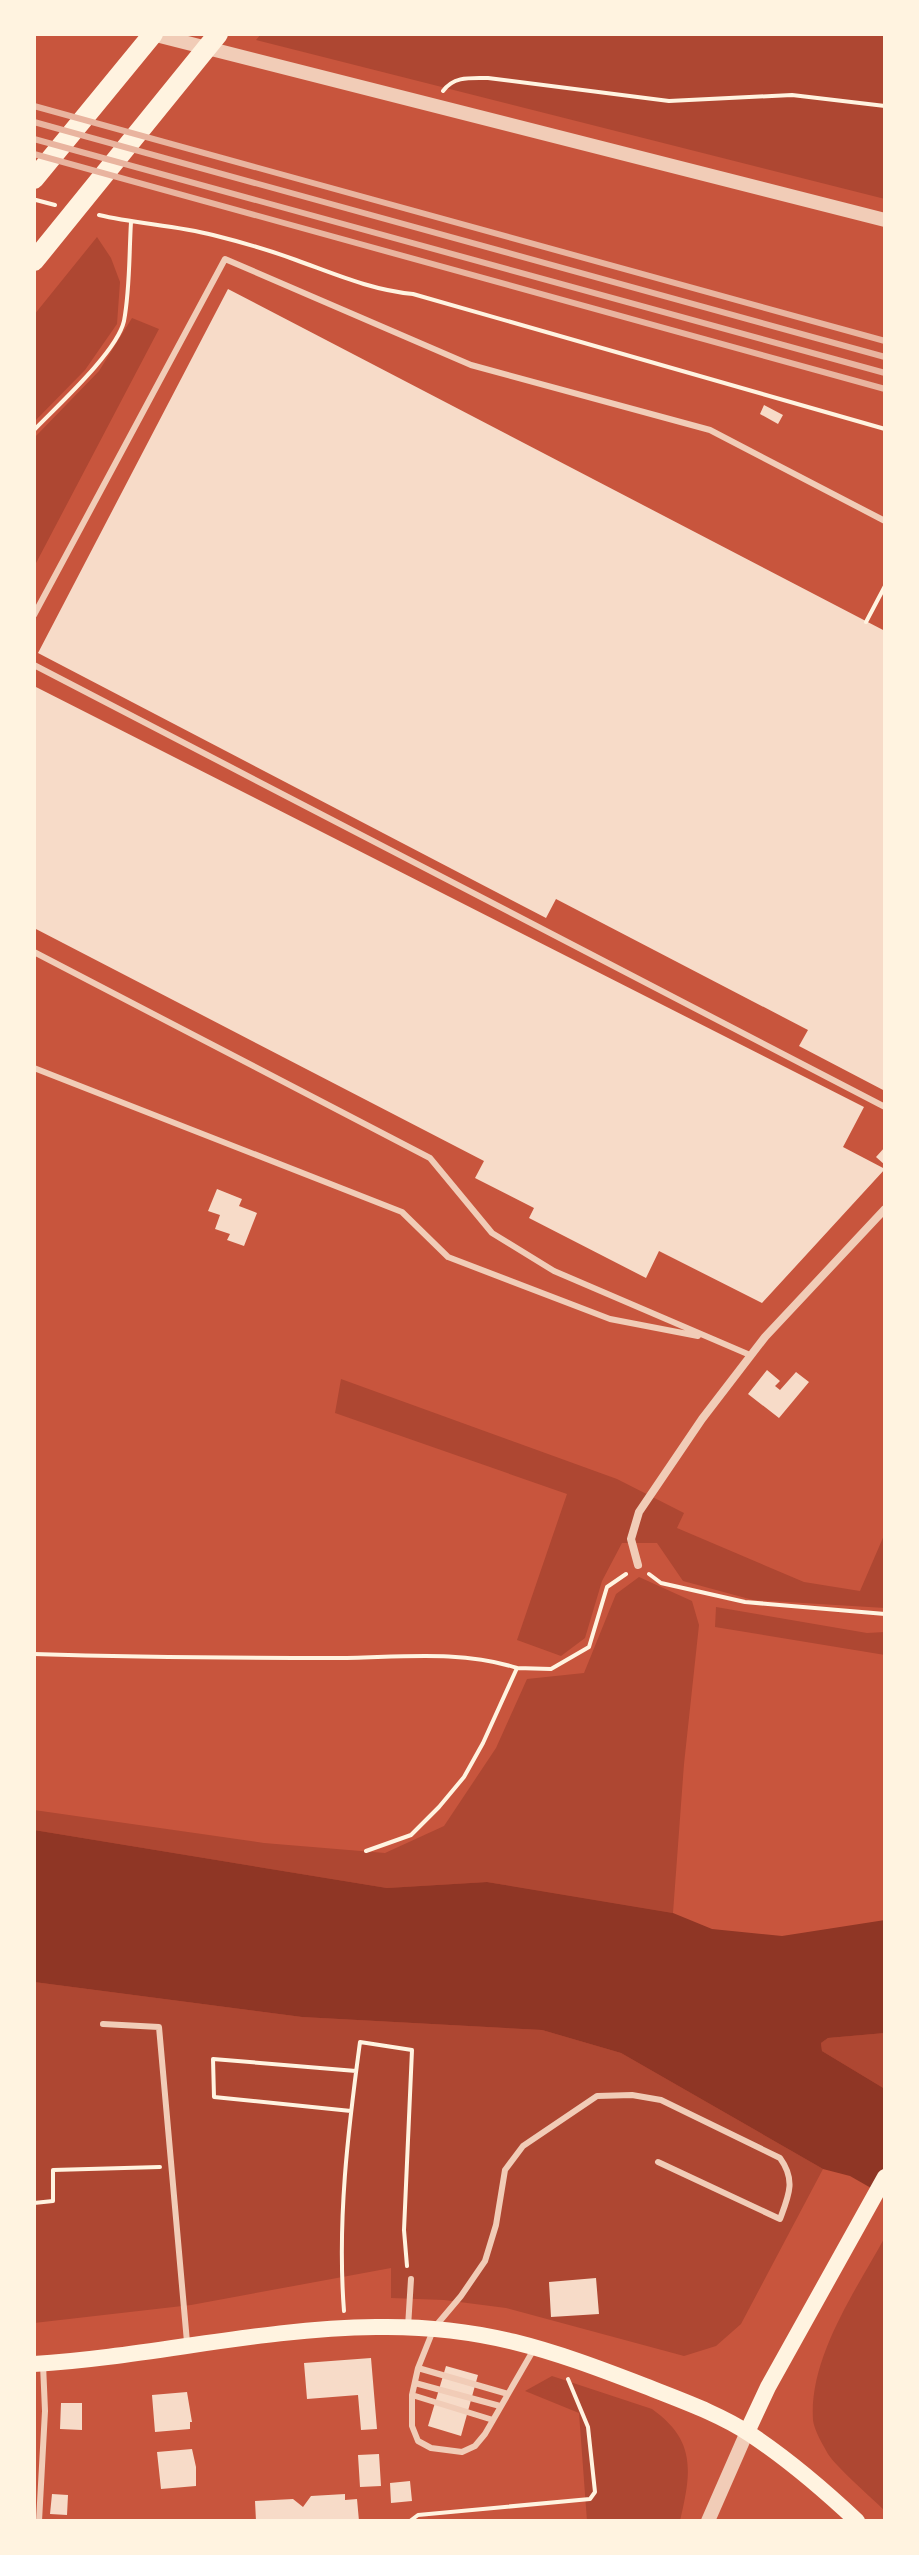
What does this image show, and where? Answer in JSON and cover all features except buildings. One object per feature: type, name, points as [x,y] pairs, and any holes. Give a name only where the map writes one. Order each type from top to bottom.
[{"type":"highway","points":[[34,179],[153,34]]},
{"type":"highway","points":[[34,261],[218,34]]},
{"type":"main road","points":[[747,2432],[768,2387],[885,2177]]},
{"type":"main road","points":[[38,2364],[345,2328],[408,2327],[468,2331],[557,2352],[688,2403],[747,2432],[808,2475],[857,2521]]},
{"type":"street","points":[[153,34],[885,220]]},
{"type":"street","points":[[638,1565],[631,1539],[639,1512],[702,1419],[750,1355],[885,1209]]},
{"type":"street","points":[[708,2521],[747,2432]]},
{"type":"lane","points":[[34,615],[225,259],[471,365],[710,430],[885,521]]},
{"type":"lane","points":[[34,665],[885,1107]]},
{"type":"lane","points":[[34,952],[430,1158],[492,1233],[554,1271],[750,1355]]},
{"type":"lane","points":[[34,1068],[402,1212],[448,1257],[610,1319],[713,1339]]},
{"type":"lane","points":[[103,2024],[159,2027],[187,2346]]},
{"type":"lane","points":[[536,2346],[475,2446],[462,2452],[431,2448],[418,2441],[412,2426],[412,2395],[418,2368],[434,2328],[485,2261],[496,2225],[505,2170],[523,2146],[597,2096],[632,2095],[661,2100],[780,2158],[789,2170],[790,2193],[780,2219],[658,2162]]},
{"type":"lane","points":[[408,2327],[411,2279]]},
{"type":"lane","points":[[38,2364],[45,2411],[39,2521]]},
{"type":"lane","points":[[418,2368],[508,2394]]},
{"type":"lane","points":[[415,2383],[500,2406]]},
{"type":"lane","points":[[412,2395],[493,2420]]},
{"type":"path","points":[[437,107],[445,87],[460,78],[488,78],[669,101],[792,95],[885,106]]},
{"type":"path","points":[[34,200],[62,206]]},
{"type":"path","points":[[90,213],[131,222],[161,223],[213,235],[296,260],[336,277],[387,291],[413,294],[885,429]]},
{"type":"path","points":[[34,430],[70,396],[112,344],[123,324],[131,222]]},
{"type":"path","points":[[866,622],[885,586]]},
{"type":"path","points":[[34,1654],[155,1658],[454,1658],[517,1668],[551,1669],[589,1647],[607,1587],[638,1565],[661,1583],[745,1602],[885,1614]]},
{"type":"path","points":[[366,1851],[411,1835],[439,1807],[470,1766],[517,1668]]},
{"type":"path","points":[[345,2328],[340,2252],[351,2111],[360,2042],[412,2050],[404,2230],[406,2262],[411,2279]]},
{"type":"path","points":[[351,2111],[214,2097],[213,2059],[356,2071]]},
{"type":"path","points":[[34,2203],[53,2201],[53,2170],[172,2167]]},
{"type":"path","points":[[410,2521],[418,2515],[590,2499],[595,2492],[588,2427],[557,2352]]},
{"type":"shaded area","points":[[261,34],[885,34],[885,199],[256,40]]},
{"type":"shaded area","points":[[97,237],[111,258],[120,282],[117,324],[85,370],[34,422],[34,315]]},
{"type":"shaded area","points":[[132,318],[159,329],[35,565],[34,438],[99,371]]},
{"type":"shaded area","points":[[341,1379],[617,1479],[684,1513],[677,1528],[804,1582],[860,1591],[885,1533],[885,1608],[753,1600],[683,1581],[657,1543],[622,1543],[602,1581],[585,1638],[561,1656],[517,1640],[567,1494],[335,1413]]},
{"type":"shaded area","points":[[639,1577],[692,1601],[699,1625],[684,1764],[673,1913],[487,1882],[387,1888],[34,1830],[34,1810],[264,1843],[385,1853],[444,1826],[496,1748],[527,1679],[584,1673],[616,1594]]},
{"type":"shaded area","points":[[716,1607],[867,1633],[885,1632],[885,1655],[715,1627]]},
{"type":"shaded area","points":[[34,1830],[387,1888],[487,1882],[673,1913],[712,1929],[782,1936],[885,1920],[885,2033],[828,2038],[821,2043],[822,2051],[885,2089],[885,2196],[850,2176],[823,2169],[621,2053],[542,2030],[302,2017],[34,1982]]},
{"type":"shaded area","points":[[34,1982],[302,2017],[542,2030],[621,2053],[823,2169],[741,2324],[716,2346],[684,2356],[506,2308],[444,2300],[391,2298],[391,2268],[191,2305],[34,2323]]},
{"type":"shaded area","points":[[885,2033],[885,2089],[822,2051],[821,2043],[828,2038]]},
{"type":"shaded area","points":[[885,2237],[885,2511],[832,2460],[813,2420],[818,2372],[826,2348]]},
{"type":"shaded area","points":[[552,2376],[652,2409],[667,2421],[684,2446],[687,2459],[687,2488],[680,2521],[587,2521],[579,2413],[525,2391]]},
{"type":"railway","points":[[34,106],[885,341]]},
{"type":"railway","points":[[34,122],[885,357]]},
{"type":"railway","points":[[34,139],[885,373]]},
{"type":"railway","points":[[34,154],[885,389]]}]
